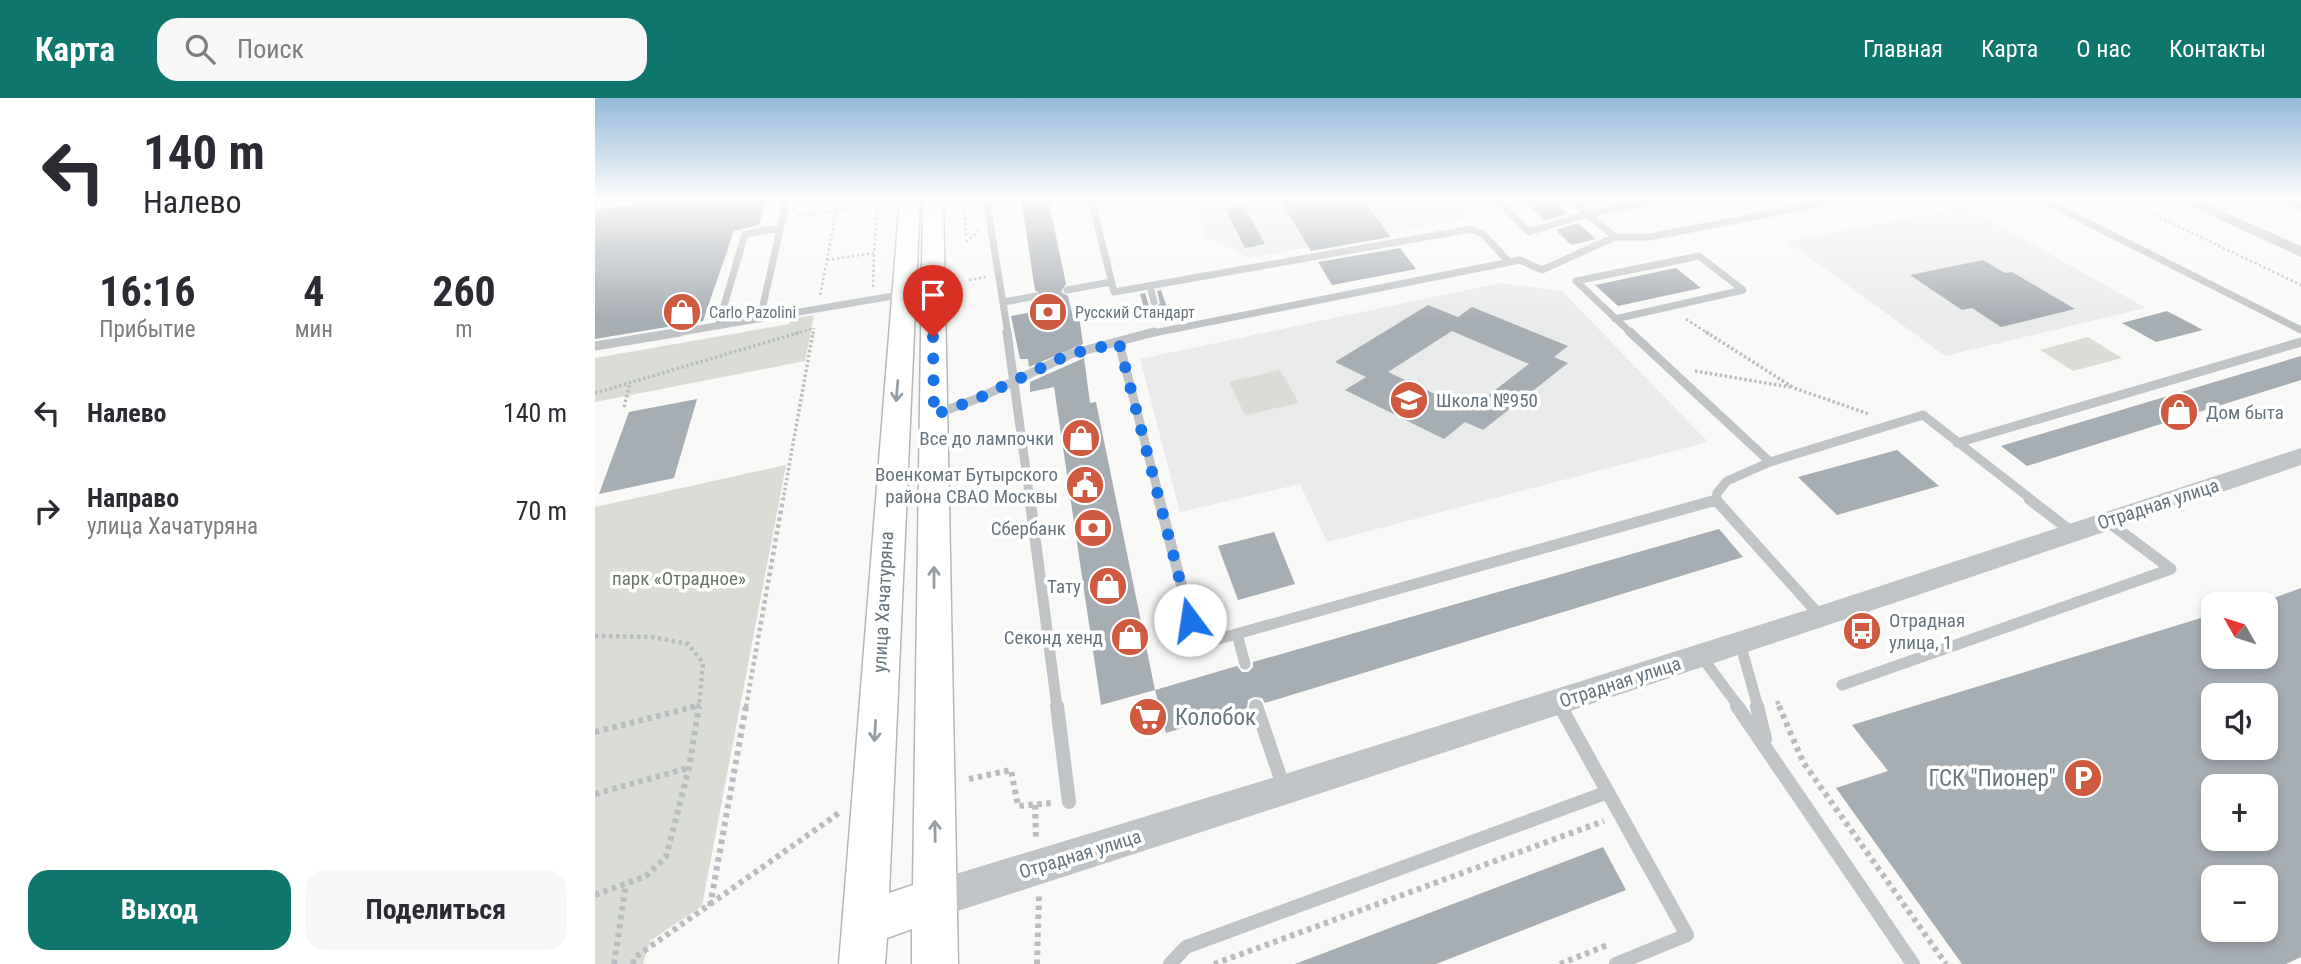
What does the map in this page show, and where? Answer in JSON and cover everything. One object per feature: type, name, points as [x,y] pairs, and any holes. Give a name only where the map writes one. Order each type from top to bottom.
[{"type":"main road","name":"улица Хачатуряна","points":[[864,944],[887,524],[889,287],[900,238]]},
{"type":"main road","points":[[933,238],[935,964]]},
{"type":"main road","points":[[864,944],[936,899]]},
{"type":"street","points":[[2271,238],[2301,252]]},
{"type":"street","name":"Отрадная улица","points":[[936,899],[1701,656],[2301,456]]},
{"type":"lane","points":[[718,326],[744,238]]},
{"type":"lane","points":[[759,319],[778,238]]},
{"type":"lane","points":[[993,238],[1015,379],[1069,802]]},
{"type":"lane","points":[[1101,238],[1114,292],[1418,238]]},
{"type":"lane","points":[[1487,238],[1509,262]]},
{"type":"lane","points":[[934,415],[979,398],[1070,354],[1160,330],[1520,260],[1542,270],[1612,238]]},
{"type":"lane","points":[[2121,238],[2301,330]]},
{"type":"lane","points":[[1615,320],[1743,290],[1699,256],[1576,281],[1615,320],[1672,367],[1770,462]]},
{"type":"lane","points":[[1067,290],[1111,282]]},
{"type":"lane","points":[[1150,286],[1154,302]]},
{"type":"lane","points":[[595,346],[817,309],[889,287]]},
{"type":"lane","points":[[1004,302],[1036,296]]},
{"type":"lane","points":[[1159,318],[1160,330]]},
{"type":"lane","points":[[1957,443],[2301,342]]},
{"type":"lane","points":[[1119,343],[1196,645],[1716,500]]},
{"type":"lane","points":[[1716,500],[1717,493],[1727,481],[1770,462],[1923,415],[2072,532]]},
{"type":"lane","points":[[1716,500],[1821,617]]},
{"type":"lane","points":[[1842,685],[2171,569],[2107,521]]},
{"type":"lane","points":[[1237,634],[1245,664]]},
{"type":"lane","points":[[1740,643],[1750,673],[1766,745]]},
{"type":"lane","points":[[1701,656],[1766,745],[1913,964]]},
{"type":"lane","points":[[1557,702],[1687,935],[1616,964]]},
{"type":"lane","points":[[1256,706],[1285,790]]},
{"type":"lane","points":[[1170,964],[1186,947],[1608,792]]},
{"type":"path","points":[[710,906],[830,238]]},
{"type":"path","points":[[875,238],[874,253],[889,287]]},
{"type":"path","points":[[2204,238],[2301,285]]},
{"type":"path","points":[[827,260],[874,253]]},
{"type":"path","points":[[1668,307],[1794,388]]},
{"type":"path","points":[[595,393],[814,328]]},
{"type":"path","points":[[1672,367],[1794,388],[1897,424]]},
{"type":"path","points":[[624,407],[631,383]]},
{"type":"path","points":[[595,636],[652,637],[688,644],[703,663],[700,705],[689,768],[666,857],[646,876],[595,895]]},
{"type":"path","points":[[1772,691],[1803,762],[1946,964]]},
{"type":"path","points":[[595,732],[700,705]]},
{"type":"path","points":[[595,794],[689,768]]},
{"type":"path","points":[[969,779],[1011,770],[1018,806],[1069,802]]},
{"type":"path","points":[[633,964],[634,958],[839,813]]},
{"type":"path","points":[[1214,964],[1608,820],[1615,831]]},
{"type":"path","points":[[614,964],[626,883]]},
{"type":"path","points":[[1037,964],[1039,916]]},
{"type":"path","points":[[1560,964],[1619,940]]},
{"type":"shaded area","points":[[1211,238],[1358,238],[1250,258]]},
{"type":"shaded area","points":[[1801,238],[2022,238],[2146,308],[1945,356],[1787,241]]},
{"type":"shaded area","name":"Школа №950","points":[[1500,283],[1562,291],[1708,442],[1327,542],[1300,484],[1180,512],[1140,359]]},
{"type":"green space","points":[[814,315],[805,361],[595,402],[595,358],[789,324],[791,319]]},
{"type":"green space","points":[[2088,337],[2122,358],[2073,371],[2040,350]]},
{"type":"green space","points":[[1280,370],[1299,403],[1245,415],[1229,382]]},
{"type":"green space","name":"парк «Отрадное»","points":[[786,465],[702,906],[650,941],[643,964],[595,964],[595,507]]},
{"type":"building","points":[[595,238],[731,238],[703,321],[595,339]]},
{"type":"building","points":[[1027,238],[1056,238],[1066,284],[1061,292],[1068,296],[1073,317],[1079,316],[1083,344],[1029,367],[1028,359],[1020,359],[1011,316],[1038,311],[1037,302],[1042,296],[1035,290]]},
{"type":"building","points":[[1240,238],[1262,238],[1265,244],[1245,248]]},
{"type":"building","points":[[1303,238],[1383,238],[1311,251]]},
{"type":"building","points":[[1564,238],[1596,239],[1571,245]]},
{"type":"building","points":[[1400,248],[1416,269],[1332,285],[1318,262]]},
{"type":"building","points":[[1983,260],[2005,273],[2012,272],[2075,309],[2001,327],[1972,308],[1962,310],[1910,275]]},
{"type":"building","points":[[1676,268],[1701,288],[1618,306],[1595,285]]},
{"type":"building","points":[[1161,290],[1170,316],[1148,320],[1140,294],[1145,293],[1149,306],[1155,308],[1160,303],[1157,291]]},
{"type":"building","points":[[1428,305],[1458,317],[1472,307],[1568,346],[1554,357],[1568,363],[1483,430],[1465,422],[1444,439],[1345,390],[1366,377],[1335,362]],"holes":[[[1452,331],[1529,364],[1469,410],[1388,372]]]},
{"type":"building","points":[[2167,311],[2203,330],[2156,342],[2122,323]]},
{"type":"building","points":[[2301,356],[2301,380],[2027,466],[2001,446]]},
{"type":"building","points":[[1084,358],[1090,403],[1096,402],[1155,690],[1101,705],[1054,387],[1030,392],[1030,382]]},
{"type":"building","points":[[697,399],[674,478],[599,494],[629,412]]},
{"type":"building","points":[[1897,450],[1939,486],[1837,515],[1798,477]]},
{"type":"building","points":[[1719,529],[1743,557],[1265,703],[1262,698],[1254,697],[1248,700],[1247,708],[1166,733],[1155,690],[1237,666],[1242,672],[1248,672],[1253,667],[1253,662]]},
{"type":"building","points":[[1274,532],[1295,584],[1238,600],[1218,546]]},
{"type":"building","name":"ГСК \"Пионер\"","points":[[2301,588],[2301,957],[2286,964],[1962,964],[1836,788],[1888,771],[1852,725],[2201,618],[2201,669],[2278,669],[2279,596]]},
{"type":"building","points":[[1603,847],[1626,890],[1436,964],[1295,964]]},
{"type":"place","name":"Carlo Pazolini","points":[[682,312]]},
{"type":"place","name":"Русский Стандарт","points":[[1048,312]]},
{"type":"place","name":"Школа №950","points":[[1409,400]]},
{"type":"place","name":"Дом быта","points":[[2179,412]]},
{"type":"place","name":"Все до лампочки","points":[[1081,438]]},
{"type":"place","name":"Военкомат Бутырского района СВАО Москвы","points":[[1085,485]]},
{"type":"place","name":"Сбербанк","points":[[1093,528]]},
{"type":"place","name":"Тату","points":[[1108,586]]},
{"type":"place","name":"Отрадная улица, 1","points":[[1862,631]]},
{"type":"place","name":"Секонд хенд","points":[[1130,637]]},
{"type":"place","name":"Колобок","points":[[1148,717]]},
{"type":"place","name":"ГСК \"Пионер\"","points":[[2083,778]]},
{"type":"route","points":[[933,337],[934,415],[979,398],[1070,354],[1119,343],[1190,620]]}]
